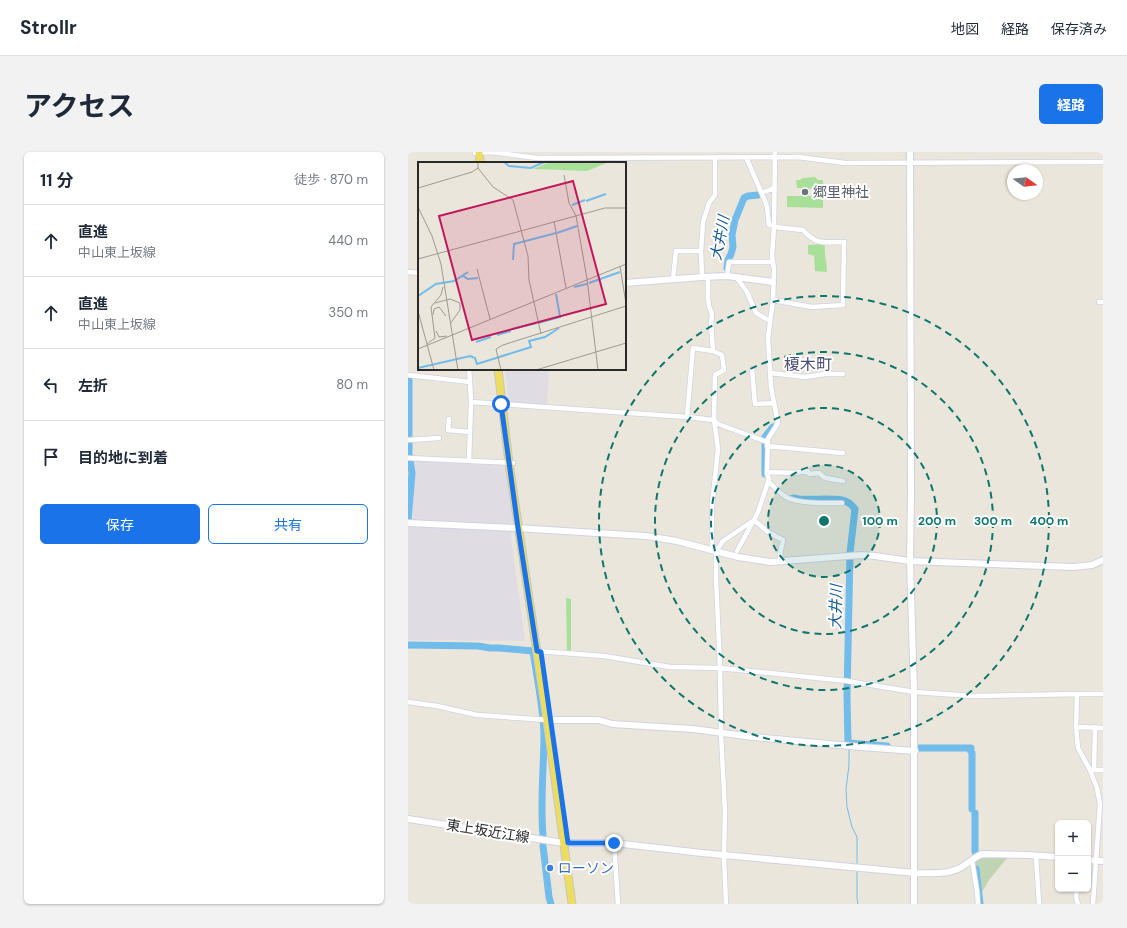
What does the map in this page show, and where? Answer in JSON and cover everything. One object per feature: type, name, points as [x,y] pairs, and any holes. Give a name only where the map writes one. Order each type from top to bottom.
[{"type":"main road","points":[[476,162],[477,152]]},
{"type":"main road","points":[[477,152],[480,162]]},
{"type":"main road","points":[[498,370],[539,651],[546,720],[576,904]]},
{"type":"main road","points":[[502,370],[503,404]]},
{"type":"main road","points":[[566,843],[572,904]]},
{"type":"street","points":[[477,152],[491,152],[537,158],[715,158],[774,155],[845,163],[1103,162]]},
{"type":"street","points":[[910,152],[910,561],[915,751],[914,904]]},
{"type":"street","points":[[737,551],[754,520],[768,481],[766,443],[778,424],[771,387],[768,338],[773,300],[774,269],[772,262],[774,155]]},
{"type":"street","points":[[748,157],[763,192],[767,207],[769,225],[803,230],[813,240],[817,241],[844,242],[843,305],[812,307],[773,300]]},
{"type":"street","points":[[713,351],[711,324],[712,314],[709,306],[701,252],[703,222],[709,203],[715,195],[715,158]]},
{"type":"street","points":[[763,192],[774,188]]},
{"type":"street","points":[[673,279],[676,251],[701,252]]},
{"type":"street","points":[[727,276],[729,262],[772,262]]},
{"type":"street","points":[[408,272],[418,273]]},
{"type":"street","points":[[626,283],[727,276],[773,282]]},
{"type":"street","points":[[737,278],[747,292],[756,313],[770,321]]},
{"type":"street","points":[[687,417],[693,348],[713,351],[722,355],[724,370],[715,375],[714,420],[718,449],[712,505],[720,668],[721,733],[725,812],[724,855],[726,904]]},
{"type":"street","points":[[752,369],[755,404],[774,403]]},
{"type":"street","points":[[469,370],[471,402],[469,461]]},
{"type":"street","points":[[771,373],[805,377],[825,374],[843,374]]},
{"type":"street","points":[[408,375],[470,382]]},
{"type":"street","points":[[471,402],[714,420],[718,424],[766,443],[843,453]]},
{"type":"street","points":[[449,419],[448,430],[470,432]]},
{"type":"street","points":[[409,440],[439,438]]},
{"type":"street","points":[[409,458],[511,463]]},
{"type":"street","points":[[767,472],[794,473],[808,471],[809,474],[819,473],[825,478],[843,481]]},
{"type":"street","points":[[768,481],[787,498],[795,500],[842,503]]},
{"type":"street","points":[[754,520],[768,532],[783,540],[780,554],[781,562]]},
{"type":"street","points":[[714,550],[723,541],[754,520]]},
{"type":"street","points":[[408,523],[646,536],[677,541],[760,561],[781,562],[850,556],[874,556],[910,561],[1074,567],[1092,565],[1103,560]]},
{"type":"street","points":[[539,651],[604,656],[670,667],[720,668],[848,682],[914,692],[974,696],[1103,694]]},
{"type":"street","points":[[1077,694],[1076,727],[1078,748],[1092,770],[1097,788],[1101,817],[1100,861],[1093,904]]},
{"type":"street","points":[[408,702],[437,706],[477,715],[546,720],[599,720],[612,724],[693,728],[721,733],[915,751]]},
{"type":"street","points":[[1076,727],[1103,728]]},
{"type":"street","points":[[1092,770],[1095,727]]},
{"type":"street","points":[[1092,770],[1103,770]]},
{"type":"street","name":"東上坂近江線","points":[[408,819],[566,843],[614,843],[915,874],[946,872],[959,868],[982,854],[1055,857]]},
{"type":"street","points":[[614,843],[618,904]]},
{"type":"street","points":[[1036,856],[1039,904]]},
{"type":"street","points":[[972,860],[978,904]]},
{"type":"street","points":[[1077,892],[1076,898],[1078,904]]},
{"type":"shaded area","points":[[505,370],[549,370],[547,406],[509,403]]},
{"type":"shaded area","points":[[408,460],[505,465],[514,520],[509,524],[408,521]]},
{"type":"shaded area","points":[[408,526],[510,530],[525,641],[408,640]]},
{"type":"green space","points":[[815,177],[818,180],[823,180],[823,208],[787,207],[787,196],[814,196],[814,189],[797,188],[796,180]]},
{"type":"green space","points":[[822,244],[825,246],[827,272],[815,271],[814,256],[808,254],[808,245]]},
{"type":"green space","points":[[566,598],[571,599],[571,651],[567,651]]},
{"type":"green space","points":[[1008,857],[989,880],[982,892],[980,892],[975,862],[978,858]]},
{"type":"waterway","name":"大井川","points":[[727,268],[728,260],[733,247],[732,235],[735,220],[744,198],[758,195]]},
{"type":"waterway","points":[[408,520],[412,473],[409,454],[409,380]]},
{"type":"waterway","name":"大井川","points":[[765,474],[765,437],[773,427]]},
{"type":"waterway","name":"大井川","points":[[793,498],[842,500],[849,503],[855,509],[850,553],[847,696],[848,743],[887,746]]},
{"type":"waterway","points":[[408,645],[478,646],[533,651],[544,733],[542,797],[543,835]]},
{"type":"waterway","name":"大井川","points":[[919,748],[971,748]]},
{"type":"waterway","points":[[849,749],[846,789],[847,807],[852,827],[857,837],[857,864]]},
{"type":"waterway","name":"大井川","points":[[970,750],[972,753],[972,809]]},
{"type":"waterway","name":"大井川","points":[[975,813],[975,852]]},
{"type":"waterway","points":[[543,846],[551,904]]},
{"type":"waterway","name":"大井川","points":[[976,869],[980,904]]},
{"type":"waterway","points":[[857,872],[858,904]]},
{"type":"place","name":"郷里神社","points":[[805,192]]},
{"type":"place","name":"ローソン","points":[[550,868]]},
{"type":"district","name":"榎木町","points":[[808,364]]},
{"type":"route","points":[[501,404],[537,651],[541,652],[568,843],[614,843]]}]
